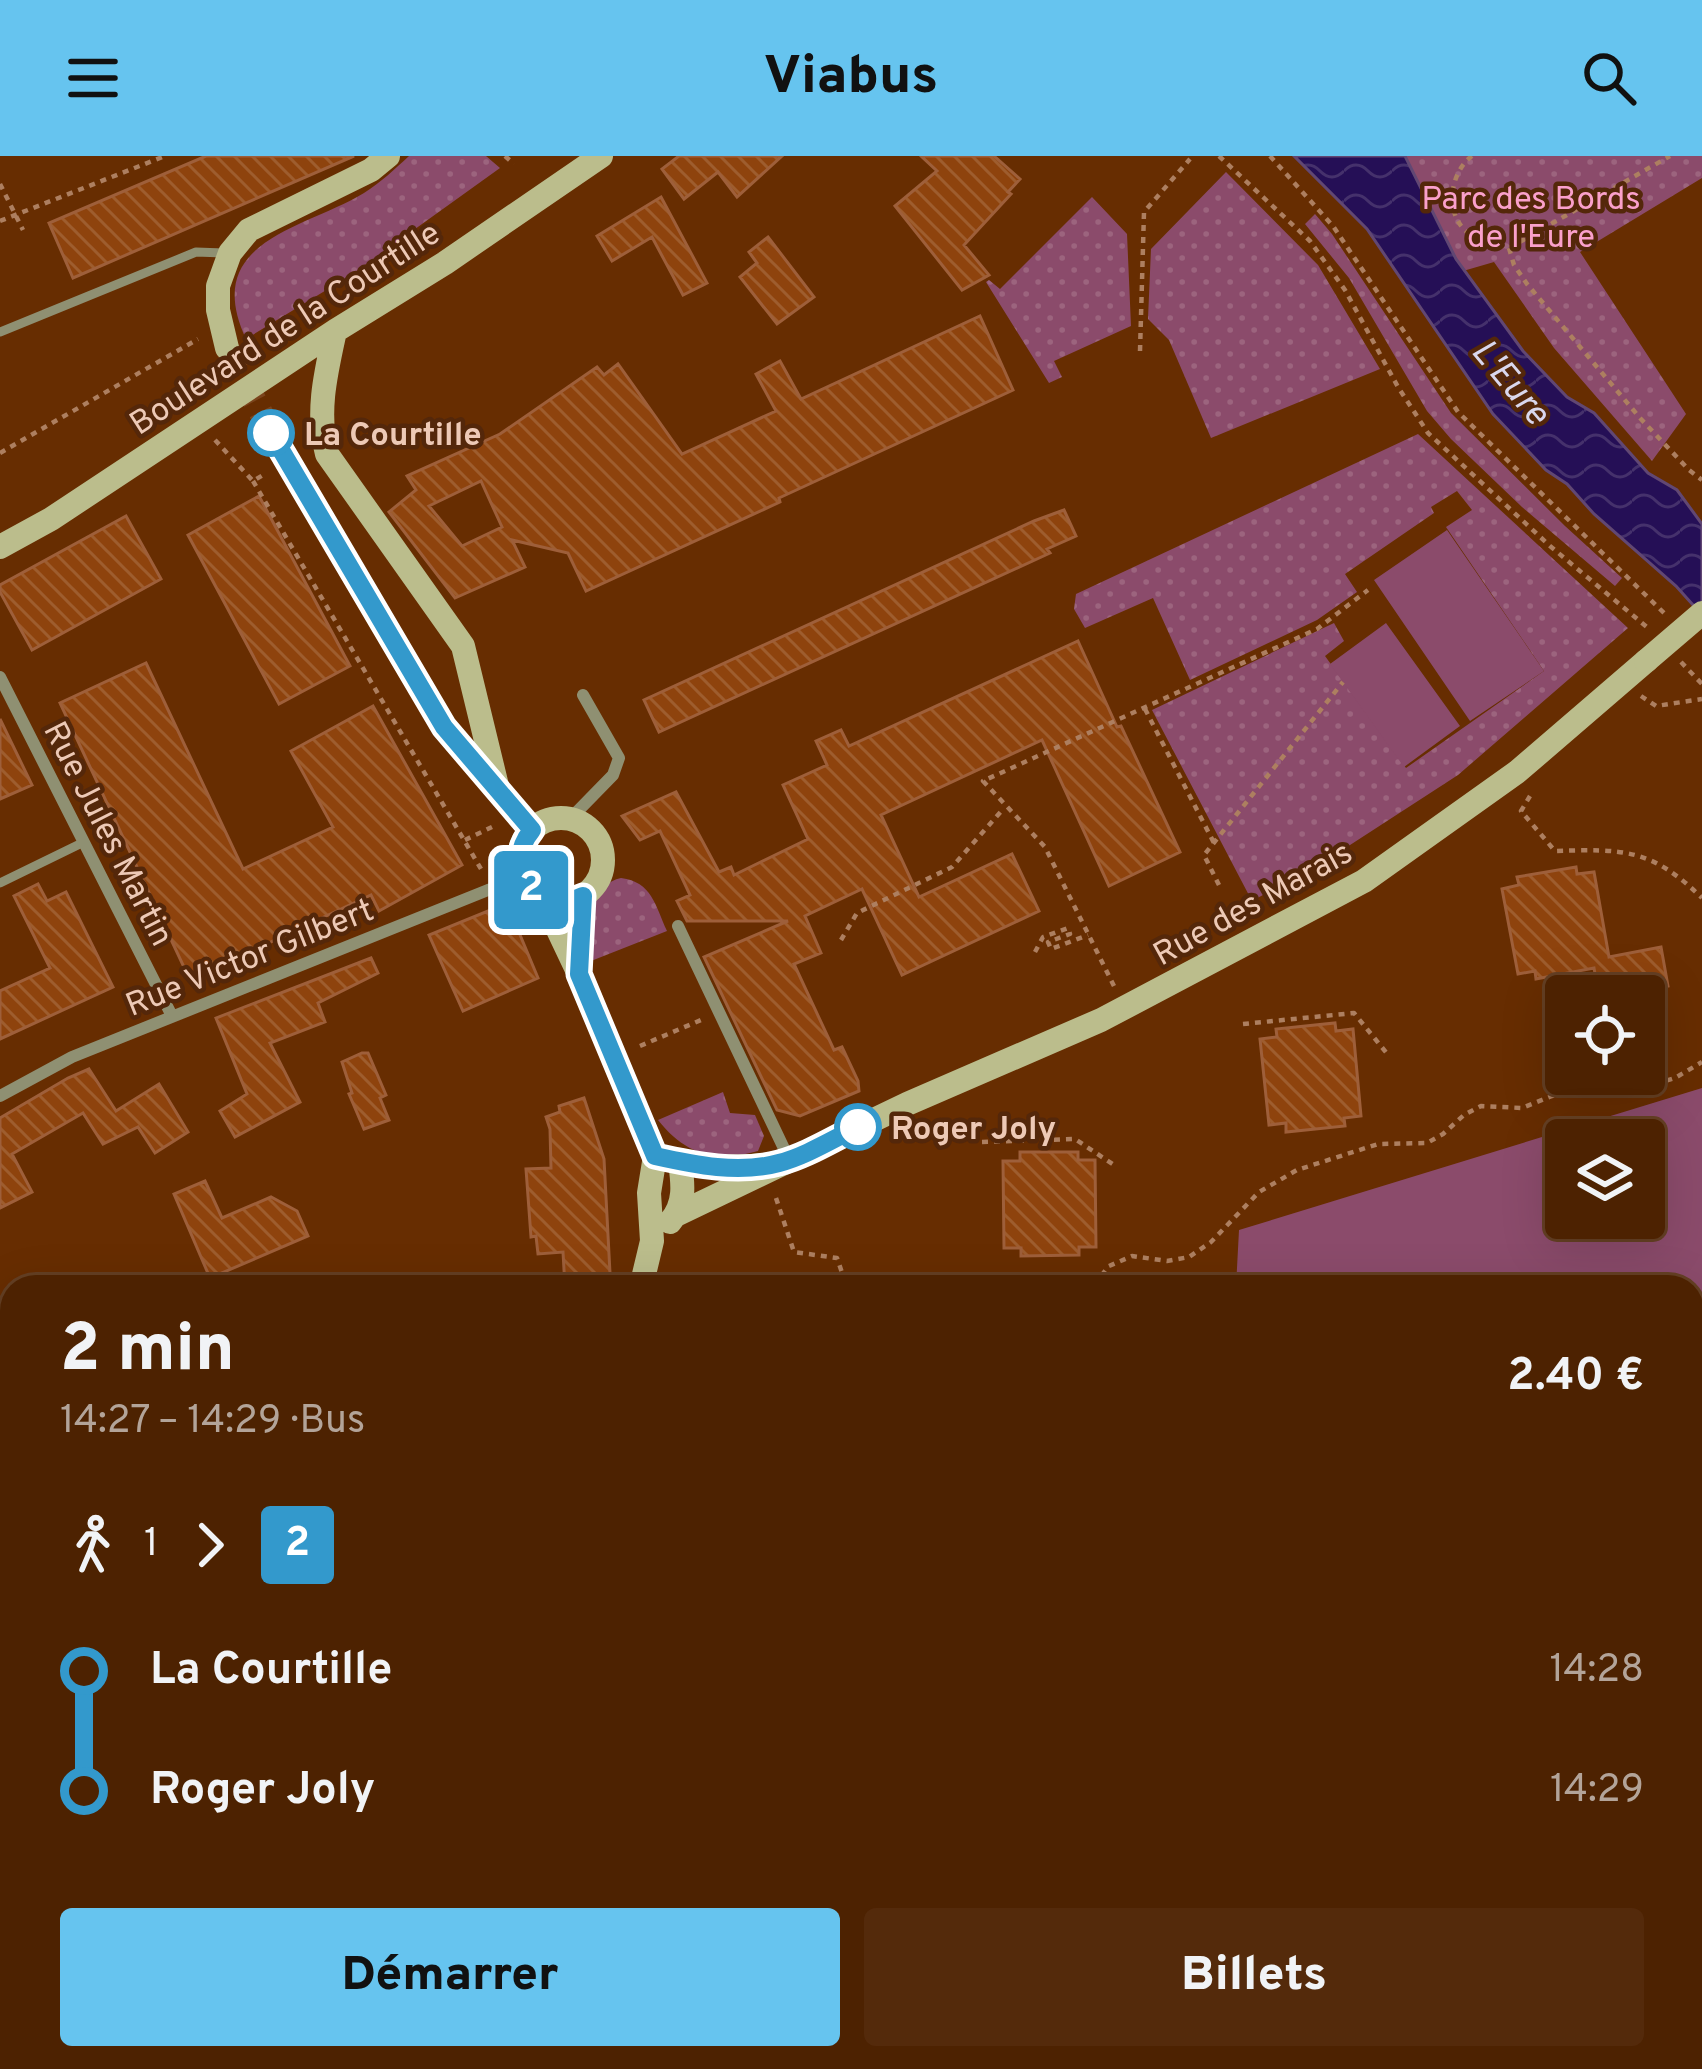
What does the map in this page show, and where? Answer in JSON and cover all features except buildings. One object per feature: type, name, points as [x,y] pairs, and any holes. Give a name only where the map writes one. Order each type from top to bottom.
[{"type":"main road","name":"Boulevard de la Courtille","points":[[0,548],[445,263],[570,167],[601,156]]},
{"type":"main road","points":[[224,337],[218,286],[230,253],[249,230],[375,161]]},
{"type":"main road","points":[[335,331],[320,428],[327,454],[463,646],[498,790]]},
{"type":"main road","points":[[270,430],[444,727],[532,830]]},
{"type":"main road","name":"Rue des Marais","points":[[676,1215],[907,1103],[1101,1020],[1364,881],[1516,772],[1658,656],[1702,613]]},
{"type":"main road","points":[[543,898],[563,902],[583,896],[601,874],[602,852],[591,831],[570,819],[550,820],[532,830],[519,858],[523,879],[543,898],[613,1058],[684,1192],[676,1215],[652,1241]]},
{"type":"main road","points":[[579,974],[583,896]]},
{"type":"main road","points":[[644,1275],[652,1241],[649,1193],[668,1159]]},
{"type":"main road","name":"Rue des Marais","points":[[668,1159],[729,1168],[779,1164]]},
{"type":"street","name":"Rue Jules Martin","points":[[0,677],[171,1014]]},
{"type":"street","points":[[570,819],[614,775],[619,758],[583,695]]},
{"type":"street","name":"Rue Victor Gilbert","points":[[0,1096],[71,1057],[171,1014],[523,879]]},
{"type":"street","points":[[678,926],[719,1012],[779,1164]]},
{"type":"lane","points":[[0,332],[196,252],[230,253]]},
{"type":"lane","points":[[0,883],[84,842]]},
{"type":"path","points":[[0,221],[165,156]]},
{"type":"path","points":[[505,156],[514,164]]},
{"type":"path","points":[[1219,156],[1310,241],[1345,290],[1428,434],[1654,635]]},
{"type":"path","points":[[1270,156],[1333,226],[1458,412],[1666,614]]},
{"type":"path","points":[[1472,156],[1460,165],[1451,189],[1456,215],[1467,233],[1510,248],[1670,156]]},
{"type":"path","points":[[1140,351],[1144,212],[1190,159]]},
{"type":"path","points":[[0,184],[23,230]]},
{"type":"path","points":[[1510,248],[1514,265],[1527,284],[1640,418],[1702,480]]},
{"type":"path","points":[[0,453],[224,337]]},
{"type":"path","points":[[198,422],[253,481],[480,868],[488,890]]},
{"type":"path","points":[[253,481],[272,470]]},
{"type":"path","points":[[1114,986],[1045,848],[983,781],[1317,628],[1368,590]]},
{"type":"path","points":[[1658,656],[1702,684]]},
{"type":"path","points":[[1219,885],[1204,855],[1343,682]]},
{"type":"path","points":[[1622,683],[1656,706],[1702,699]]},
{"type":"path","points":[[380,700],[397,691]]},
{"type":"path","points":[[1144,707],[1214,843]]},
{"type":"path","points":[[1516,772],[1532,794],[1521,811],[1555,851],[1630,852],[1670,870],[1702,898]]},
{"type":"path","points":[[841,940],[857,913],[952,867],[1006,806]]},
{"type":"path","points":[[1034,952],[1043,937],[1068,928],[1070,934],[1048,942],[1051,949],[1088,934]]},
{"type":"path","points":[[613,1058],[719,1012]]},
{"type":"path","points":[[1243,1024],[1354,1013],[1389,1056]]},
{"type":"path","points":[[1102,1275],[1109,1266],[1132,1256],[1167,1261],[1189,1257],[1211,1242],[1259,1192],[1297,1170],[1378,1144],[1426,1143],[1481,1106],[1522,1108],[1580,1090],[1646,1087],[1675,1078],[1702,1062]]},
{"type":"path","points":[[982,1142],[1076,1139],[1117,1168]]},
{"type":"path","points":[[779,1164],[794,1252],[837,1258],[843,1275]]},
{"type":"green space","points":[[409,156],[486,156],[500,168],[351,275],[246,339],[235,306],[237,279],[248,259],[266,242],[364,193]]},
{"type":"green space","name":"Parc des Bords de l'Eure","points":[[1404,156],[1702,156],[1702,178],[1580,252],[1686,414],[1652,461],[1554,348],[1494,262],[1463,271]]},
{"type":"green space","points":[[1226,172],[1318,265],[1380,369],[1211,438],[1169,340],[1148,319],[1151,249]]},
{"type":"green space","points":[[1092,197],[1127,234],[1131,326],[1054,361],[1062,377],[1049,383],[986,282],[1000,289]]},
{"type":"green space","points":[[1315,214],[1451,413],[1622,578],[1615,586],[1522,507],[1427,411],[1349,278],[1305,224]]},
{"type":"green space","points":[[1418,434],[1628,628],[1458,775],[1330,858],[1252,901],[1152,710],[1334,623],[1344,641],[1325,656],[1406,768],[1544,671],[1446,527],[1472,510],[1457,491],[1431,507],[1434,513],[1345,574],[1357,592],[1317,620],[1190,680],[1153,598],[1085,628],[1074,609],[1076,594]]},
{"type":"green space","points":[[1447,530],[1544,671],[1470,721],[1374,580]]},
{"type":"green space","points":[[1386,623],[1460,726],[1404,767],[1330,664]]},
{"type":"green space","points":[[621,878],[646,890],[667,931],[591,961],[595,900],[609,883]]},
{"type":"green space","points":[[1702,1088],[1702,1275],[1237,1275],[1239,1230],[1545,1136],[1545,1239],[1665,1239],[1665,1119],[1601,1119]]},
{"type":"green space","points":[[723,1092],[730,1113],[755,1115],[764,1136],[758,1151],[728,1156],[702,1153],[679,1141],[658,1120]]},
{"type":"water","name":"L'Eure","points":[[1294,156],[1405,156],[1456,259],[1523,351],[1567,397],[1594,413],[1648,473],[1677,490],[1702,524],[1702,615],[1567,484],[1546,470],[1493,414],[1367,229]]},
{"type":"tunnel","points":[[227,348],[270,430]]},
{"type":"bus line","name":"2","points":[[271,433],[444,727],[532,830],[519,858],[523,879],[552,902],[583,896],[579,974],[655,1156],[729,1168],[780,1163],[858,1127]]},
{"type":"place","name":"La Courtille","points":[[271,433]]},
{"type":"place","name":"Roger Joly","points":[[858,1127]]}]
